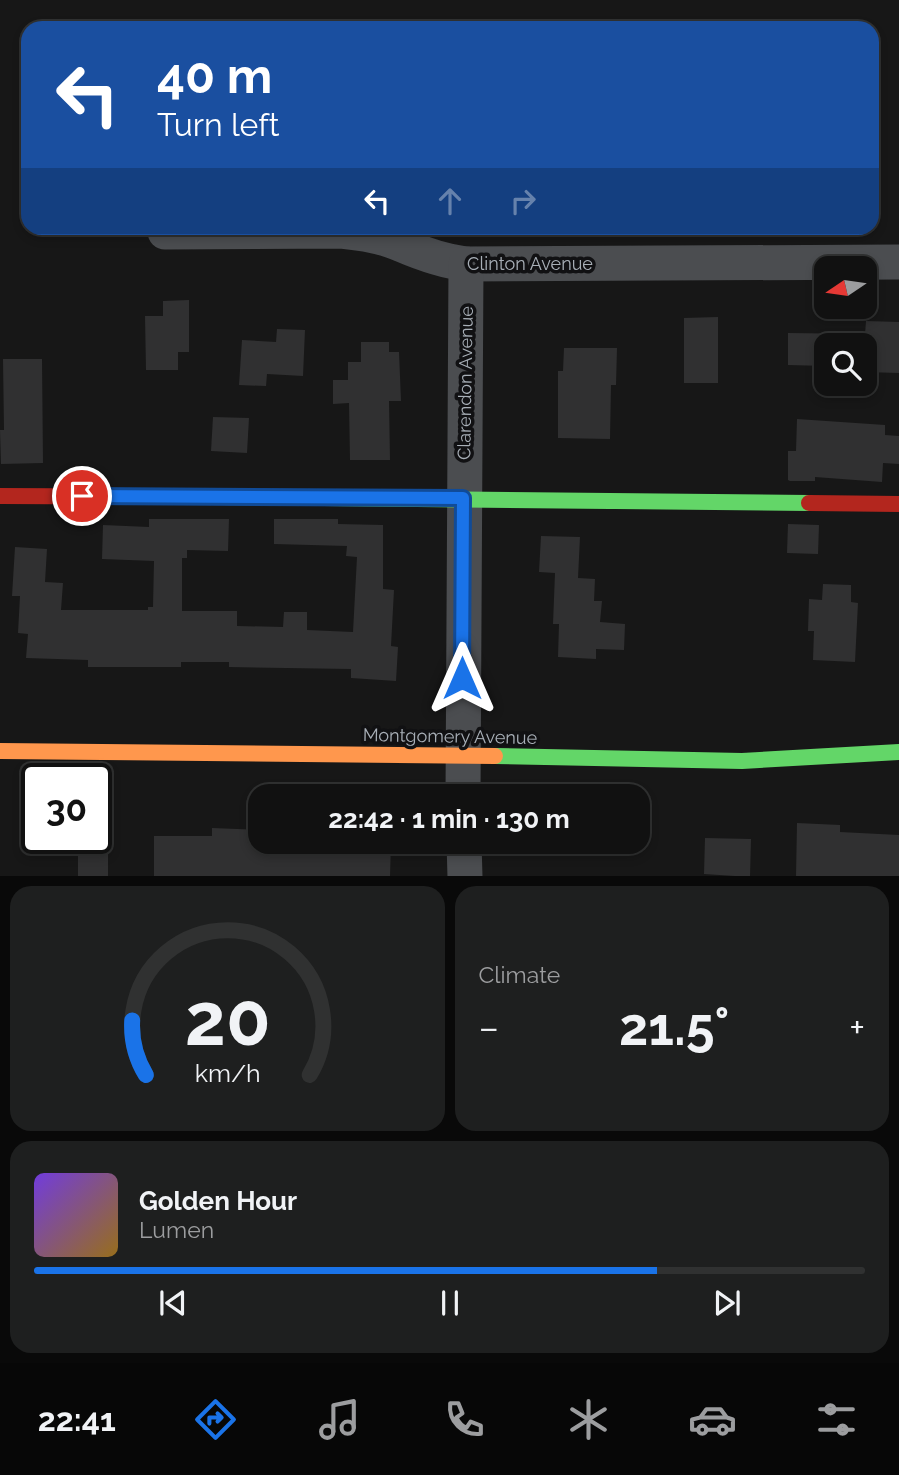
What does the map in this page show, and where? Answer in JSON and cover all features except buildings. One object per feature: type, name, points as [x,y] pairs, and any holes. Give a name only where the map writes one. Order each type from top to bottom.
[{"type":"street","name":"Clinton Avenue","points":[[370,235],[444,261],[466,264],[899,262]]},
{"type":"street","name":"Clarendon Avenue","points":[[463,784],[466,264]]},
{"type":"street","points":[[0,496],[463,498],[899,504]]},
{"type":"street","name":"Montgomery Avenue","points":[[0,751],[462,755],[741,761],[899,752]]},
{"type":"street","points":[[464,854],[465,876]]},
{"type":"traffic: fast","points":[[222,497],[809,503]]},
{"type":"traffic: fast","points":[[495,756],[742,761],[899,752]]},
{"type":"traffic: slow","points":[[0,751],[495,756]]},
{"type":"traffic: jam","points":[[0,496],[222,497]]},
{"type":"traffic: jam","points":[[809,503],[899,504]]},
{"type":"route","points":[[82,496],[463,498],[462,678]]}]
